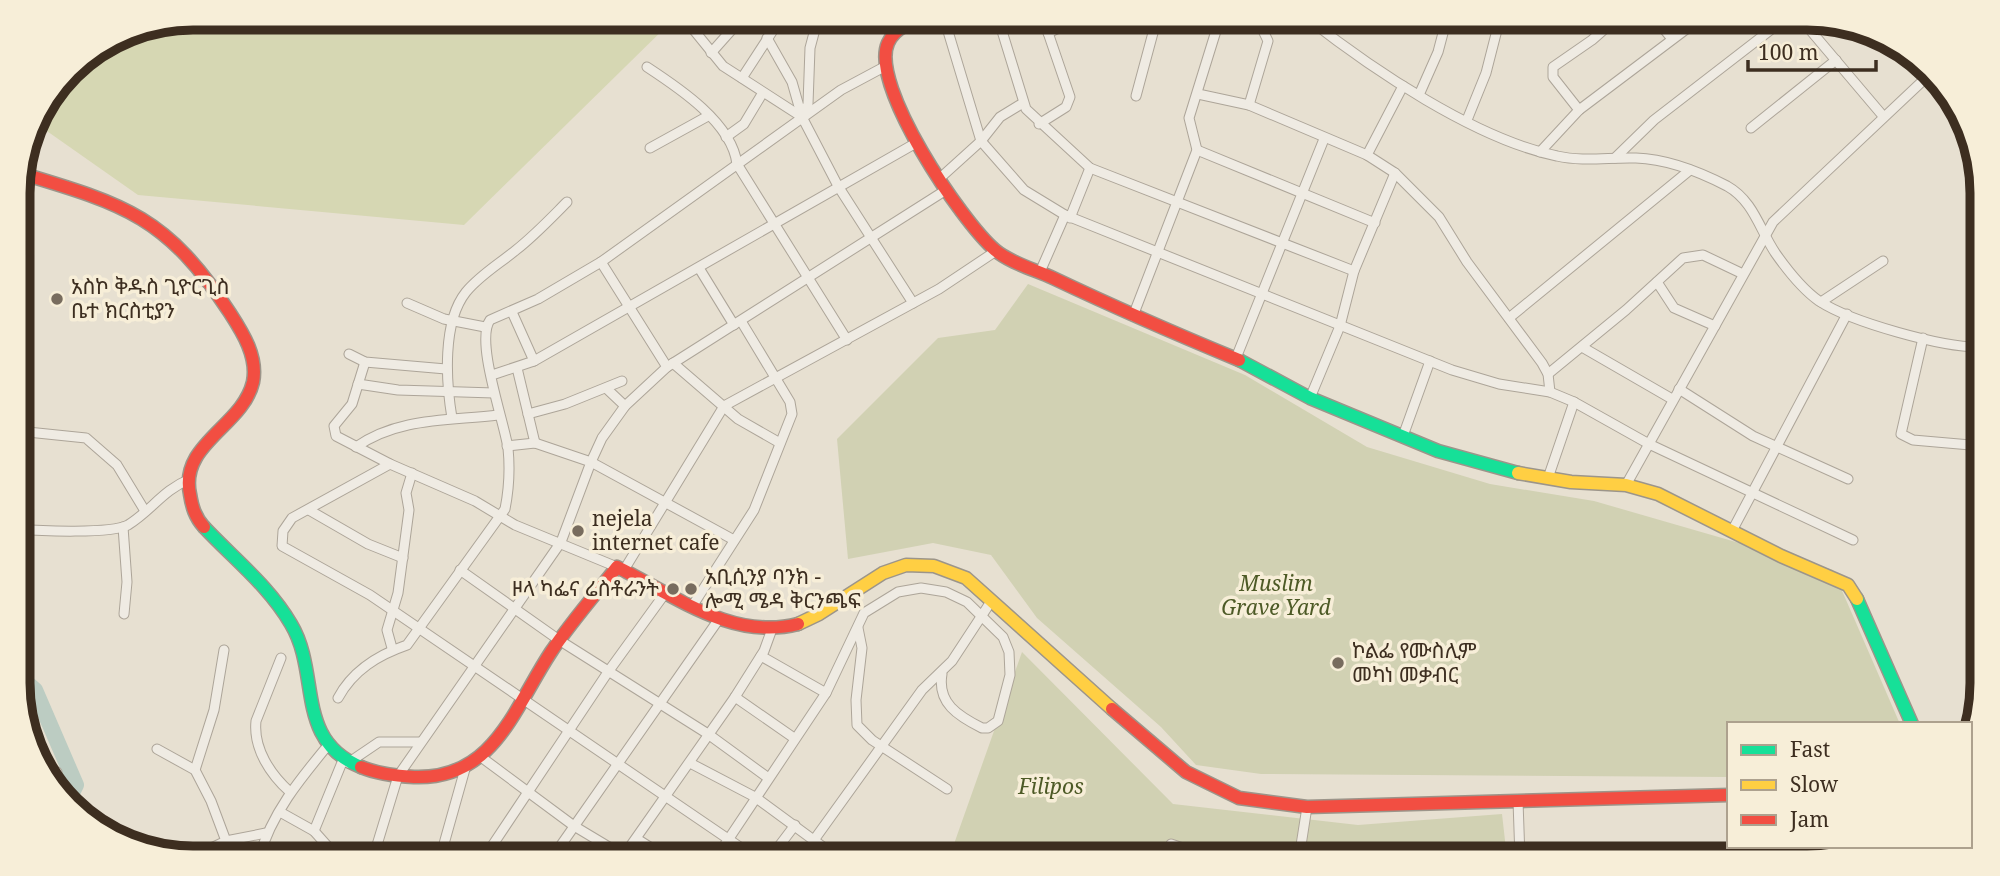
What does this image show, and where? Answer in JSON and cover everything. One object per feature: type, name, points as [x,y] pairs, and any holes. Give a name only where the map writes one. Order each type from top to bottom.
[{"type":"street","points":[[693,30],[723,66],[762,94],[802,117]]},
{"type":"street","points":[[711,53],[734,30]]},
{"type":"street","points":[[742,78],[773,30]]},
{"type":"street","points":[[802,117],[808,104],[808,62],[815,30]]},
{"type":"street","points":[[898,30],[887,45],[884,67],[916,143],[942,184],[996,251],[1133,316],[1236,358],[1310,398],[1403,436],[1462,459],[1548,478],[1626,485],[1682,504],[1852,589],[1911,722]]},
{"type":"street","points":[[948,30],[981,141],[1024,190],[1068,216],[1430,361],[1499,384],[1550,392],[1574,402],[1649,444],[1853,540]]},
{"type":"street","points":[[1002,30],[1023,103],[1039,124],[1090,167],[1354,271]]},
{"type":"street","points":[[1039,124],[1066,107],[1070,97],[1047,30]]},
{"type":"street","points":[[1048,33],[1055,30]]},
{"type":"street","points":[[1136,96],[1154,30]]},
{"type":"street","points":[[1133,316],[1179,203],[1197,150],[1189,118],[1217,30]]},
{"type":"street","points":[[1249,105],[1268,41],[1263,30]]},
{"type":"street","points":[[1324,30],[1403,86],[1467,120],[1540,152],[1574,159],[1658,160],[1690,170],[1739,194],[1792,274],[1821,302],[1847,314],[1923,338],[1970,347]]},
{"type":"street","points":[[1419,95],[1443,30]]},
{"type":"street","points":[[1467,120],[1486,73],[1497,30]]},
{"type":"street","points":[[1579,110],[1553,77],[1552,67],[1603,30]]},
{"type":"street","points":[[1665,30],[1672,39]]},
{"type":"street","points":[[1540,152],[1579,110],[1684,30]]},
{"type":"street","points":[[1615,158],[1654,120],[1770,30]]},
{"type":"street","points":[[1810,30],[1883,116]]},
{"type":"street","points":[[768,38],[792,82],[802,117],[838,187],[912,303]]},
{"type":"street","points":[[1751,128],[1836,60]]},
{"type":"street","points":[[647,67],[687,93],[726,137],[734,150],[737,164],[807,280],[847,340]]},
{"type":"street","points":[[485,327],[495,316],[512,312],[601,262],[841,90],[884,67]]},
{"type":"street","points":[[1626,485],[1766,235],[1794,201],[1924,81]]},
{"type":"street","points":[[1367,155],[1403,86]]},
{"type":"street","points":[[726,137],[744,124],[762,94]]},
{"type":"street","points":[[1198,94],[1249,105],[1367,155],[1395,173],[1439,216],[1445,231],[1548,374],[1550,392]]},
{"type":"street","points":[[377,846],[398,776],[561,542],[602,438],[625,406],[670,365],[871,239],[942,184],[1000,117],[1023,103]]},
{"type":"street","points":[[650,148],[708,116]]},
{"type":"street","points":[[1236,358],[1324,139]]},
{"type":"street","points":[[492,375],[534,361],[699,268],[773,222],[916,143]]},
{"type":"street","points":[[1197,150],[1375,223]]},
{"type":"street","points":[[1040,272],[1090,167]]},
{"type":"street","points":[[1509,318],[1690,170]]},
{"type":"street","points":[[1310,398],[1340,326],[1354,271],[1395,173]]},
{"type":"street","points":[[31,176],[107,199],[163,230],[203,271],[248,342],[254,366],[249,396],[237,414],[201,446],[191,466],[192,508],[197,519],[230,552],[281,611],[303,649],[314,718],[329,744],[346,762],[398,776],[444,775],[465,769],[481,757],[559,640],[620,568],[724,406],[773,376],[847,340],[912,303],[996,251]]},
{"type":"street","points":[[452,418],[446,369],[454,320],[466,292],[489,269],[527,242],[567,202]]},
{"type":"street","points":[[1548,374],[1683,258],[1693,254],[1703,255],[1743,274]]},
{"type":"street","points":[[1821,302],[1883,261]]},
{"type":"street","points":[[601,262],[670,365],[751,428],[780,443]]},
{"type":"street","points":[[693,605],[754,510],[793,410],[699,268]]},
{"type":"street","points":[[1657,282],[1674,307],[1715,326]]},
{"type":"street","points":[[407,303],[426,313],[485,327]]},
{"type":"street","points":[[512,312],[534,361]]},
{"type":"street","points":[[1732,531],[1847,314]]},
{"type":"street","points":[[338,698],[347,682],[392,648],[407,645],[500,516],[508,495],[508,446],[498,415],[485,327]]},
{"type":"street","points":[[1923,338],[1901,434],[1913,440],[1970,445]]},
{"type":"street","points":[[1582,347],[1672,399]]},
{"type":"street","points":[[349,354],[365,362],[446,369]]},
{"type":"street","points":[[1403,436],[1430,361]]},
{"type":"street","points":[[365,362],[352,404],[333,429],[336,436],[390,464],[451,489],[500,516],[620,568],[719,619],[772,629],[817,615],[872,576],[908,566],[934,567],[955,573],[992,600],[1146,740],[1186,772],[1239,798],[1307,807],[1727,795]]},
{"type":"street","points":[[517,368],[535,443]]},
{"type":"street","points":[[528,414],[607,389],[622,381]]},
{"type":"street","points":[[358,384],[398,390],[494,393]]},
{"type":"street","points":[[607,389],[625,406]]},
{"type":"street","points":[[1679,389],[1776,447],[1848,479]]},
{"type":"street","points":[[1548,478],[1574,402]]},
{"type":"street","points":[[356,447],[370,437],[408,425],[498,415]]},
{"type":"street","points":[[30,432],[86,438],[117,465],[145,511]]},
{"type":"street","points":[[508,446],[535,443],[591,462],[734,540]]},
{"type":"street","points":[[390,464],[285,526],[281,536],[282,546],[335,574],[738,846]]},
{"type":"street","points":[[392,648],[387,630],[403,558],[410,510],[406,493],[412,474]]},
{"type":"street","points":[[30,528],[86,531],[123,527],[161,495],[190,479]]},
{"type":"street","points":[[309,510],[368,544],[403,558]]},
{"type":"street","points":[[123,527],[127,582],[124,614]]},
{"type":"street","points":[[460,569],[559,640],[658,705],[708,734],[767,777]]},
{"type":"street","points":[[724,846],[767,777],[826,693],[867,610],[898,592],[921,588],[946,592],[967,602],[1003,637],[1009,652],[1010,675],[998,720],[985,728],[960,716],[945,703],[939,687],[942,674]]},
{"type":"street","points":[[492,846],[608,672],[666,592]]},
{"type":"street","points":[[814,840],[922,690],[942,674],[992,600]]},
{"type":"street","points":[[560,846],[719,619]]},
{"type":"street","points":[[858,628],[862,649],[856,720],[860,730],[947,789]]},
{"type":"street","points":[[632,846],[761,656],[772,629]]},
{"type":"street","points":[[195,770],[214,710],[224,650]]},
{"type":"street","points":[[761,656],[826,693]]},
{"type":"street","points":[[281,657],[256,721],[255,731],[269,771],[290,792]]},
{"type":"street","points":[[735,696],[794,738]]},
{"type":"street","points":[[314,831],[346,762],[379,742],[420,742]]},
{"type":"street","points":[[262,846],[265,833],[290,792],[329,744]]},
{"type":"street","points":[[157,749],[195,770],[211,801],[226,841]]},
{"type":"street","points":[[481,757],[606,846]]},
{"type":"street","points":[[690,763],[755,797],[795,825],[819,846]]},
{"type":"street","points":[[443,846],[465,769]]},
{"type":"street","points":[[1518,801],[1520,846]]},
{"type":"street","points":[[1300,846],[1307,807]]},
{"type":"street","points":[[280,812],[314,831],[327,846]]},
{"type":"street","points":[[779,846],[795,825]]},
{"type":"street","points":[[215,846],[226,841],[265,833]]},
{"type":"street","points":[[637,839],[648,846]]},
{"type":"street","points":[[1171,844],[1177,846]]},
{"type":"green space","points":[[182,30],[663,30],[464,225],[138,195],[43,128],[57,102],[85,70],[102,57],[141,38]]},
{"type":"green space","name":"Muslim Grave Yard","points":[[1028,284],[1245,375],[1367,447],[1490,484],[1594,501],[1833,570],[1899,722],[1727,722],[1727,777],[1261,774],[1196,765],[1161,727],[1037,618],[991,555],[933,543],[848,559],[837,439],[938,338],[995,330]]},
{"type":"green space","name":"Filipos","points":[[1022,652],[1173,804],[1358,825],[1502,814],[1506,846],[953,846]]},
{"type":"waterway","points":[[30,686],[35,690],[76,785],[72,792]]},
{"type":"traffic: fast","points":[[1239,360],[1310,398],[1438,451],[1518,473]]},
{"type":"traffic: fast","points":[[204,527],[262,585],[282,610],[300,643],[317,723],[326,740],[340,755],[361,767]]},
{"type":"traffic: fast","points":[[1857,599],[1911,722]]},
{"type":"traffic: slow","points":[[1518,473],[1571,482],[1626,485],[1658,494],[1781,556],[1848,585],[1857,599]]},
{"type":"traffic: slow","points":[[798,624],[819,614],[883,573],[906,565],[934,566],[966,578],[1112,709]]},
{"type":"traffic: jam","points":[[899,30],[888,43],[886,63],[892,89],[905,120],[922,152],[962,212],[995,250],[1015,262],[1239,360]]},
{"type":"traffic: jam","points":[[31,176],[117,206],[164,235],[186,255],[207,281],[244,337],[253,363],[253,382],[237,411],[202,448],[189,477],[193,508],[204,527]]},
{"type":"traffic: jam","points":[[361,767],[401,776],[441,775],[464,767],[483,754],[499,737],[559,641],[617,567],[682,602],[727,621],[774,628],[798,624]]},
{"type":"traffic: jam","points":[[1112,709],[1186,772],[1239,798],[1307,807],[1727,795]]},
{"type":"place","name":"አስኮ ቅዱስ ጊዮርጊስ ቤተ ክርስቲያን","points":[[57,299]]},
{"type":"place","name":"nejela internet cafe","points":[[578,531]]},
{"type":"place","name":"ዞላ ካፌና ሬስቶራንት","points":[[673,589]]},
{"type":"place","name":"አቢሲንያ ባንክ - ሎሚ ሜዳ ቅርንጫፍ","points":[[691,589]]},
{"type":"place","name":"ኮልፌ የሙስሊም መካነ መቃብር","points":[[1338,663]]}]
